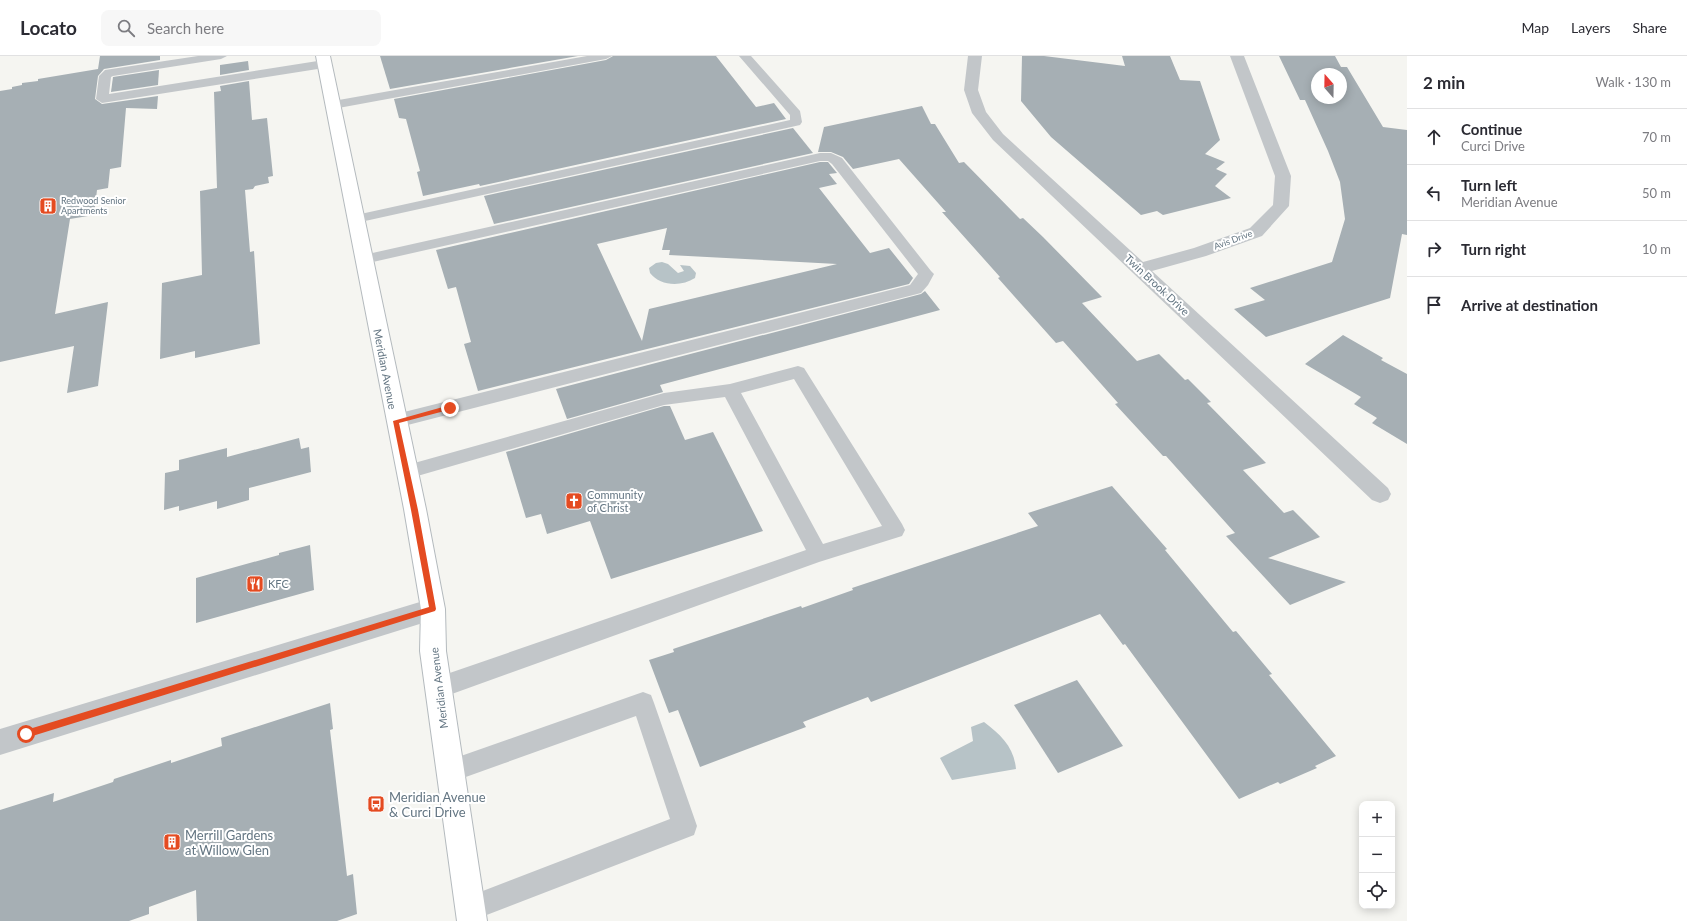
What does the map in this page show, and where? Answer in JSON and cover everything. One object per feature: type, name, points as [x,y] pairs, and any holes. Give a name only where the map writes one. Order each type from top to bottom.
[{"type":"main road","name":"Meridian Avenue","points":[[324,60],[433,609],[433,651],[449,771],[471,915]]},
{"type":"street","name":"Twin Brook Drive","points":[[975,56],[971,90],[979,113],[998,137],[1380,494]]},
{"type":"street","name":"Avis Drive","points":[[1139,268],[1200,252],[1256,232],[1281,206],[1283,176],[1237,56]]},
{"type":"street","points":[[0,742],[433,609]]},
{"type":"lane","points":[[221,56],[109,73],[105,76],[101,98],[209,82],[324,60]]},
{"type":"lane","points":[[332,105],[606,56]]},
{"type":"lane","points":[[356,219],[796,122],[796,114],[745,56]]},
{"type":"lane","points":[[208,58],[209,82]]},
{"type":"lane","points":[[364,259],[820,157],[830,158],[837,161],[926,274],[923,281],[915,289],[396,421]]},
{"type":"lane","points":[[407,472],[664,399],[730,390],[798,372],[895,530],[818,554],[438,688]]},
{"type":"lane","points":[[730,390],[818,554]]},
{"type":"lane","points":[[449,771],[643,703],[685,826],[471,915]]},
{"type":"shaded area","points":[[662,262],[668,264],[678,273],[684,271],[680,265],[690,266],[696,273],[695,278],[677,284],[659,281],[650,273],[649,268],[656,263]]},
{"type":"shaded area","points":[[984,722],[1006,742],[1013,754],[1016,769],[952,780],[940,758],[973,741],[971,727]]},
{"type":"building","points":[[100,56],[160,56],[160,60],[104,69],[98,76],[95,99],[102,104],[158,96],[157,109],[126,108],[121,167],[110,169],[108,188],[97,190],[94,215],[70,219],[55,314],[108,302],[98,386],[67,393],[74,346],[0,362],[0,91],[12,89],[12,87],[22,85],[22,83],[38,81],[38,79],[98,69]]},
{"type":"building","points":[[380,56],[578,56],[390,89]]},
{"type":"building","points":[[613,56],[716,56],[756,107],[774,103],[786,119],[480,186],[479,184],[423,196],[417,172],[420,171],[406,119],[399,118],[394,99],[606,60]]},
{"type":"building","points":[[1022,56],[1044,56],[1125,66],[1122,56],[1170,56],[1180,80],[1200,81],[1220,140],[1205,154],[1225,162],[1216,169],[1227,174],[1215,186],[1231,198],[1163,215],[1157,211],[1141,215],[1051,137],[1021,101]]},
{"type":"building","points":[[1279,56],[1335,56],[1341,67],[1347,67],[1383,127],[1407,130],[1407,235],[1402,234],[1390,298],[1266,337],[1234,309],[1265,300],[1250,288],[1332,262],[1345,219],[1340,182],[1305,100],[1300,100]]},
{"type":"building","points":[[248,61],[249,70],[220,75],[220,65]]},
{"type":"building","points":[[159,70],[158,85],[111,92],[113,77]]},
{"type":"building","points":[[249,81],[252,120],[267,118],[273,176],[268,177],[269,183],[255,186],[253,189],[245,190],[250,252],[254,251],[260,344],[195,358],[195,351],[160,359],[162,283],[202,275],[200,191],[217,188],[214,92],[221,91],[220,86]]},
{"type":"building","points":[[922,106],[931,124],[935,124],[959,163],[964,162],[1020,219],[1023,218],[1043,237],[1102,297],[1082,303],[1137,361],[1159,354],[1185,380],[1188,379],[1211,402],[1207,403],[1266,463],[1243,470],[1284,513],[1293,510],[1320,537],[1268,558],[1346,582],[1290,605],[1226,536],[1235,533],[1166,456],[1163,456],[1115,404],[1118,403],[1063,341],[1056,343],[998,278],[1000,277],[942,212],[946,212],[899,159],[853,169],[843,157],[831,152],[818,152],[824,127]]},
{"type":"building","points":[[793,128],[813,153],[494,224],[484,196]]},
{"type":"building","points":[[820,162],[828,162],[837,173],[829,174],[837,184],[819,188],[870,253],[889,248],[913,278],[909,284],[478,391],[464,344],[471,342],[456,287],[448,289],[436,250]],"holes":[[[667,228],[662,250],[670,250],[669,255],[837,264],[649,309],[642,341],[597,244]]]},
{"type":"building","points":[[925,291],[940,310],[660,385],[663,392],[567,419],[556,389],[921,294]]},
{"type":"building","points":[[1343,335],[1383,358],[1381,360],[1407,374],[1407,444],[1372,423],[1377,418],[1354,404],[1361,397],[1305,364]]},
{"type":"building","name":"Community of Christ","points":[[664,406],[670,406],[685,440],[713,432],[763,531],[611,579],[590,521],[547,534],[541,514],[526,518],[506,452]]},
{"type":"building","points":[[299,438],[301,449],[309,447],[311,472],[249,488],[249,500],[217,509],[217,501],[179,511],[179,506],[164,510],[165,473],[179,470],[179,460],[227,448],[227,457]]},
{"type":"building","points":[[1112,486],[1167,549],[1165,550],[1233,632],[1236,631],[1272,674],[1269,675],[1336,756],[1315,766],[1317,768],[1280,784],[1278,782],[1239,799],[1125,644],[1123,645],[1100,614],[871,702],[868,697],[803,722],[806,727],[700,767],[678,710],[669,713],[649,660],[674,652],[673,649],[801,606],[802,608],[853,590],[852,588],[1038,526],[1028,513]]},
{"type":"building","name":"KFC","points":[[310,545],[314,590],[196,623],[196,578]]},
{"type":"building","points":[[1077,680],[1123,746],[1058,773],[1014,705]]},
{"type":"building","name":"Merrill Gardens at Willow Glen","points":[[330,703],[333,729],[330,730],[347,876],[353,874],[357,914],[337,921],[197,921],[196,890],[149,907],[149,914],[129,921],[0,921],[0,810],[54,793],[53,802],[113,782],[114,779],[171,760],[171,763],[222,746],[221,738]]},
{"type":"place","name":"Redwood Senior Apartments","points":[[48,206]]},
{"type":"place","name":"Community of Christ","points":[[574,501]]},
{"type":"place","name":"KFC","points":[[255,584]]},
{"type":"place","name":"Meridian Avenue & Curci Drive","points":[[376,804]]},
{"type":"place","name":"Merrill Gardens at Willow Glen","points":[[172,842]]},
{"type":"route","points":[[26,734],[346,634],[433,609],[415,510],[396,421],[450,408]]}]
